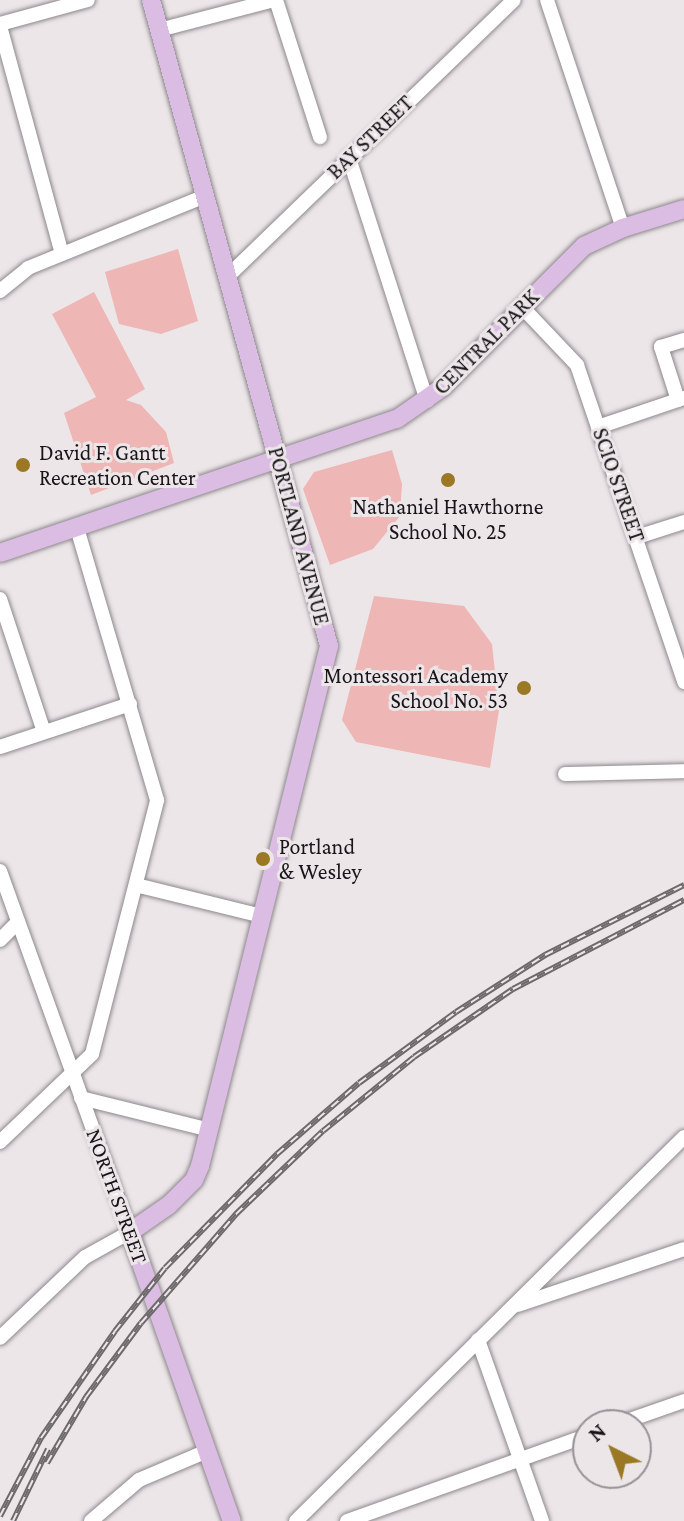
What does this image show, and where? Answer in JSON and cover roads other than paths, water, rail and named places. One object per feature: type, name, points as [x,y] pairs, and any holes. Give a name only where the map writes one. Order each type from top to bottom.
[{"type":"main road","name":"PORTLAND AVENUE","points":[[130,1232],[169,1205],[194,1180],[210,1130],[311,733],[329,646],[151,0]]},
{"type":"main road","name":"CENTRAL PARK","points":[[0,553],[277,458],[382,426],[427,401],[584,246],[623,228],[684,209]]},
{"type":"main road","name":"NORTH STREET","points":[[130,1232],[232,1521]]},
{"type":"street","points":[[62,254],[0,25],[88,0]]},
{"type":"street","points":[[159,30],[275,0],[320,137]]},
{"type":"street","name":"BAY STREET","points":[[228,276],[514,0]]},
{"type":"street","points":[[547,0],[623,228]]},
{"type":"street","points":[[349,158],[427,401]]},
{"type":"street","points":[[0,291],[28,268],[205,196]]},
{"type":"street","name":"SCIO STREET","points":[[522,307],[577,365],[679,650],[684,682]]},
{"type":"street","points":[[598,427],[681,399],[661,347],[684,340]]},
{"type":"street","points":[[637,537],[684,522]]},
{"type":"street","points":[[0,1142],[89,1059],[95,1048],[157,800],[77,528]]},
{"type":"street","points":[[0,599],[44,732]]},
{"type":"street","points":[[0,747],[130,704]]},
{"type":"street","points":[[565,774],[684,771]]},
{"type":"street","name":"NORTH STREET","points":[[0,871],[130,1232]]},
{"type":"street","points":[[136,885],[262,916]]},
{"type":"street","points":[[0,940],[18,922]]},
{"type":"street","points":[[81,1098],[210,1130]]},
{"type":"street","points":[[296,1521],[684,1137]]},
{"type":"street","points":[[0,1338],[85,1257],[130,1232]]},
{"type":"street","points":[[511,1308],[684,1249]]},
{"type":"street","points":[[478,1340],[542,1521]]},
{"type":"street","points":[[652,1412],[684,1401]]},
{"type":"street","points":[[347,1521],[572,1441]]},
{"type":"street","points":[[91,1521],[139,1480],[207,1451]]},
{"type":"railway","points":[[0,1516],[41,1438],[115,1331],[165,1268],[277,1154],[359,1083],[456,1012],[545,955],[684,885]]},
{"type":"railway","points":[[47,1463],[86,1397],[141,1323],[236,1214],[323,1131],[414,1057],[513,989],[684,900]]},
{"type":"railway","points":[[13,1521],[48,1449]]},
{"type":"place","name":"David F. Gantt Recreation Center","points":[[23,465]]},
{"type":"place","name":"Nathaniel Hawthorne School No. 25","points":[[448,480]]},
{"type":"place","name":"Montessori Academy School No. 53","points":[[524,688]]},
{"type":"place","name":"Portland & Wesley","points":[[263,859]]}]
